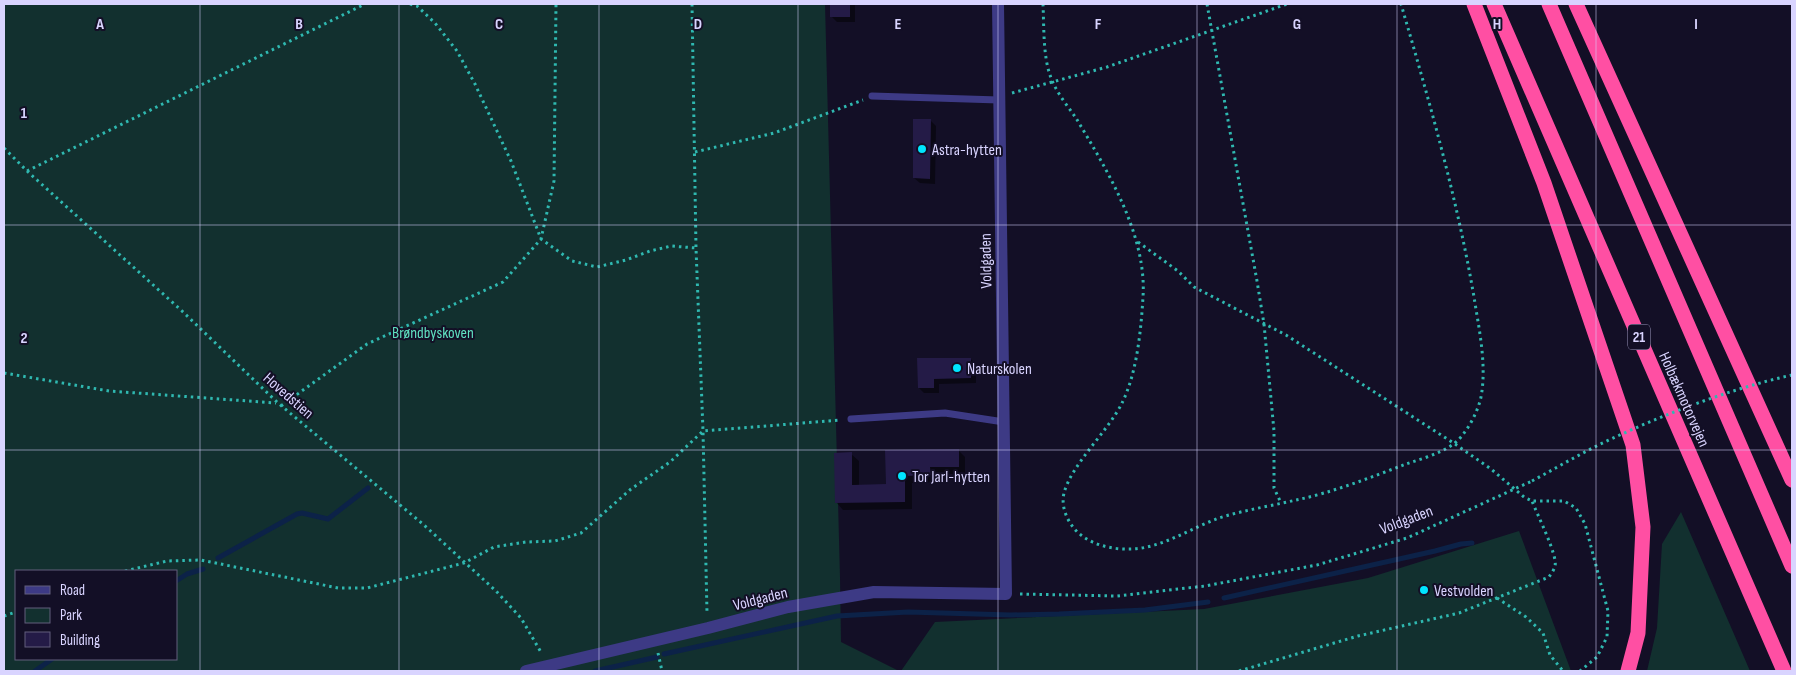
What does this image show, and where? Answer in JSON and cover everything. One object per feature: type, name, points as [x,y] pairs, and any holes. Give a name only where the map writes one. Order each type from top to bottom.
[{"type":"highway","points":[[1474,4],[1544,183],[1633,445],[1643,528],[1638,633],[1628,671]]},
{"type":"highway","name":"Holbækmotorvejen","points":[[1494,4],[1784,671]]},
{"type":"highway","name":"Holbækmotorvejen","points":[[1549,4],[1792,566]]},
{"type":"highway","points":[[1576,4],[1792,480]]},
{"type":"street","name":"Voldgaden","points":[[526,671],[788,607],[874,592],[1006,594],[998,4]]},
{"type":"lane","points":[[872,96],[999,98]]},
{"type":"lane","points":[[852,419],[945,413],[1004,422]]},
{"type":"path","points":[[27,171],[365,4]]},
{"type":"path","points":[[410,4],[417,6],[435,22],[457,51],[475,84],[511,161],[541,239],[572,261],[596,266],[626,260],[670,246],[696,248]]},
{"type":"path","points":[[4,373],[109,391],[279,405],[367,344],[503,282],[541,239],[554,181],[556,4]]},
{"type":"path","points":[[692,4],[696,248],[708,628]]},
{"type":"path","points":[[1043,4],[1045,41],[1050,75],[1120,198],[1138,242],[1144,295],[1132,376],[1122,402],[1106,429],[1073,475],[1064,494],[1064,508],[1074,528],[1083,537],[1113,548],[1135,549],[1156,544],[1220,518],[1300,500],[1383,473],[1455,444],[1472,422],[1481,397],[1483,361],[1469,270],[1453,194],[1401,4]]},
{"type":"path","points":[[1207,4],[1249,230],[1264,324],[1274,431],[1274,488],[1280,503]]},
{"type":"path","points":[[999,98],[1107,66],[1286,4]]},
{"type":"path","points":[[694,152],[774,133],[814,120],[872,96]]},
{"type":"path","name":"Hovedstien","points":[[4,148],[182,312],[279,405],[424,525],[496,591],[521,618],[549,666]]},
{"type":"path","points":[[1138,242],[1178,271],[1194,288],[1286,335],[1455,444],[1515,488],[1524,497],[1532,501],[1564,501],[1576,508],[1585,524],[1608,611],[1607,636],[1597,657],[1580,671]]},
{"type":"path","name":"Voldgaden","points":[[1006,594],[1117,596],[1205,586],[1317,565],[1407,538],[1532,481],[1609,440],[1689,406],[1792,375]]},
{"type":"path","points":[[129,570],[167,561],[201,560],[338,588],[367,588],[464,563],[494,547],[526,542],[555,541],[581,534],[631,489],[670,462],[703,431],[852,419]]},
{"type":"path","points":[[1239,671],[1358,636],[1460,613],[1549,577],[1556,566],[1553,548],[1542,528],[1532,501]]},
{"type":"path","points":[[1497,598],[1526,617],[1543,633],[1550,655],[1563,671]]},
{"type":"green space","name":"Brøndbyskoven","points":[[4,4],[825,4],[841,642],[899,671],[4,671]]},
{"type":"green space","points":[[1681,512],[1750,671],[1647,671],[1657,628],[1662,544]]},
{"type":"green space","name":"Vestvolden","points":[[1519,531],[1571,671],[901,671],[935,622],[1204,609],[1368,578]]},
{"type":"building","points":[[830,4],[850,4],[850,17],[830,17]]},
{"type":"building","name":"Astra-hytten","points":[[913,119],[931,119],[930,179],[913,178]]},
{"type":"building","points":[[917,358],[971,358],[971,378],[934,379],[934,388],[918,388]]},
{"type":"building","points":[[959,449],[959,467],[930,467],[931,475],[905,476],[905,502],[835,503],[834,453],[852,452],[852,485],[886,484],[885,450]]},
{"type":"waterway","points":[[218,558],[297,514],[302,513],[328,519],[368,488]]},
{"type":"waterway","points":[[1224,598],[1472,543]]},
{"type":"waterway","points":[[178,580],[187,574],[203,569]]},
{"type":"waterway","points":[[664,654],[837,616],[908,612],[1011,615],[1059,614],[1145,610],[1208,602]]},
{"type":"waterway","points":[[595,671],[657,657]]},
{"type":"waterway","points":[[35,671],[51,660]]},
{"type":"place","name":"Astra-hytten","points":[[922,149]]},
{"type":"place","name":"Naturskolen","points":[[957,368]]},
{"type":"place","name":"Tor Jarl-hytten","points":[[902,476]]},
{"type":"place","name":"Vestvolden","points":[[1424,590]]}]
